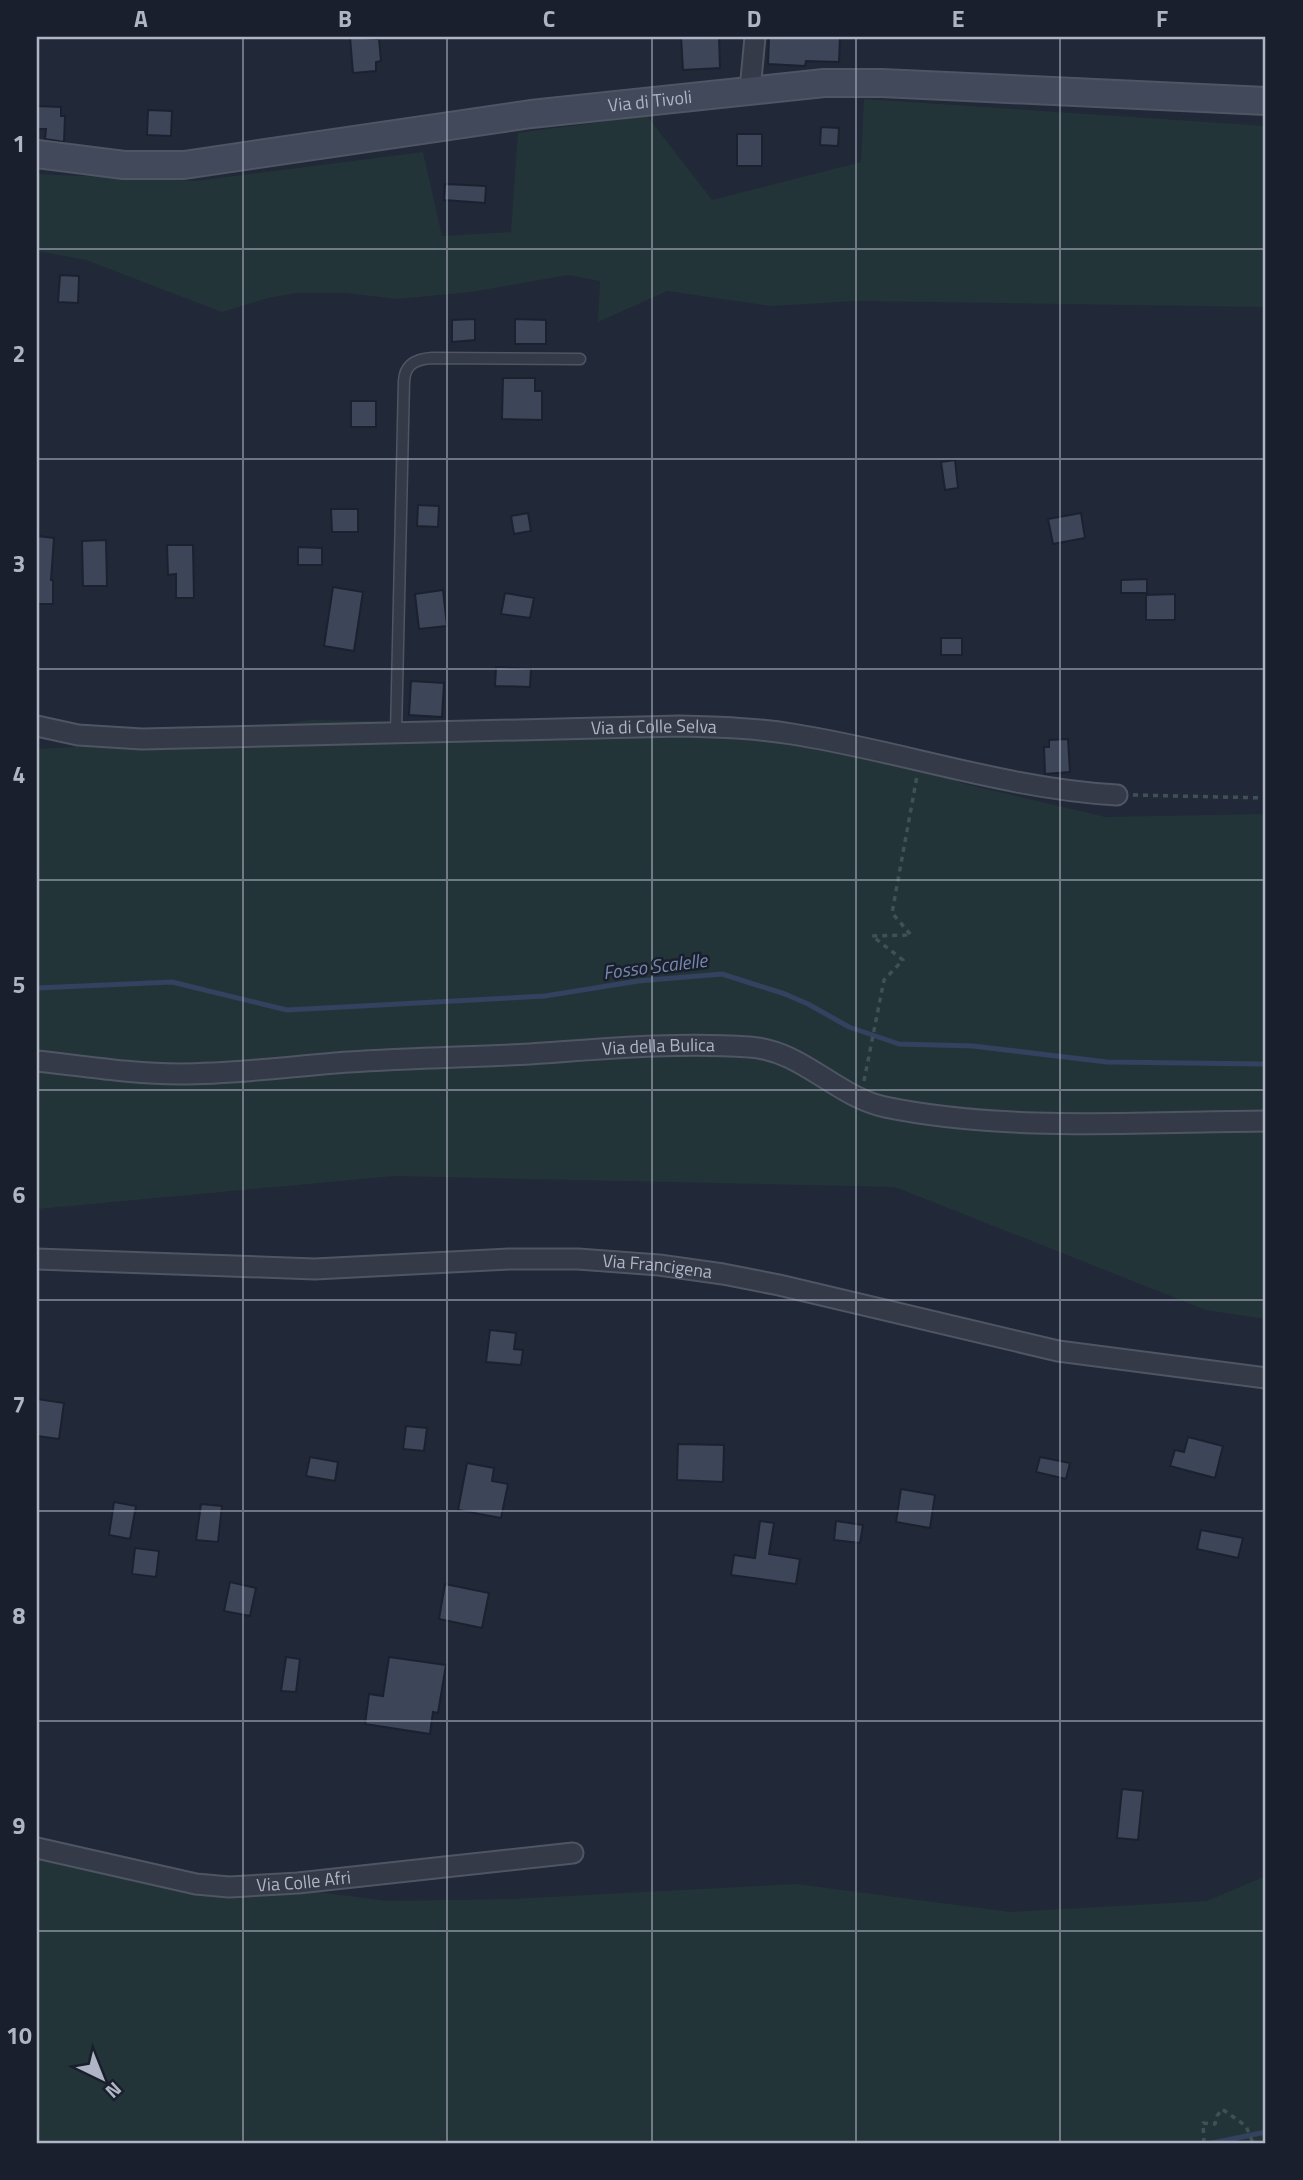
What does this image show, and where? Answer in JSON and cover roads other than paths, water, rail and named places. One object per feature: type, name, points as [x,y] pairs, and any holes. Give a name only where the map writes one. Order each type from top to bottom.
[{"type":"main road","name":"Via di Tivoli","points":[[37,154],[132,166],[191,164],[497,118],[824,83],[865,82],[1266,101]]},
{"type":"street","points":[[750,90],[755,37]]},
{"type":"street","name":"Via di Colle Selva","points":[[37,726],[78,735],[131,739],[732,727],[807,736],[1043,787],[1117,795]]},
{"type":"street","name":"Via della Bulica","points":[[37,1060],[141,1072],[198,1073],[375,1060],[495,1056],[628,1047],[749,1047],[768,1050],[792,1059],[861,1100],[898,1109],[1020,1121],[1266,1121]]},
{"type":"street","name":"Via Francigena","points":[[37,1259],[315,1269],[509,1259],[578,1259],[659,1265],[779,1285],[1058,1351],[1266,1378]]},
{"type":"street","name":"Via Colle Afri","points":[[37,1848],[196,1884],[229,1887],[298,1883],[573,1853]]},
{"type":"lane","points":[[396,733],[406,369],[416,361],[432,358],[580,359]]},
{"type":"waterway","name":"Fosso Scalelle","points":[[37,988],[172,982],[287,1010],[545,996],[638,981],[722,974],[785,994],[849,1027],[899,1044],[973,1046],[1107,1062],[1266,1064]]},
{"type":"waterway","points":[[1212,2143],[1266,2132]]}]
